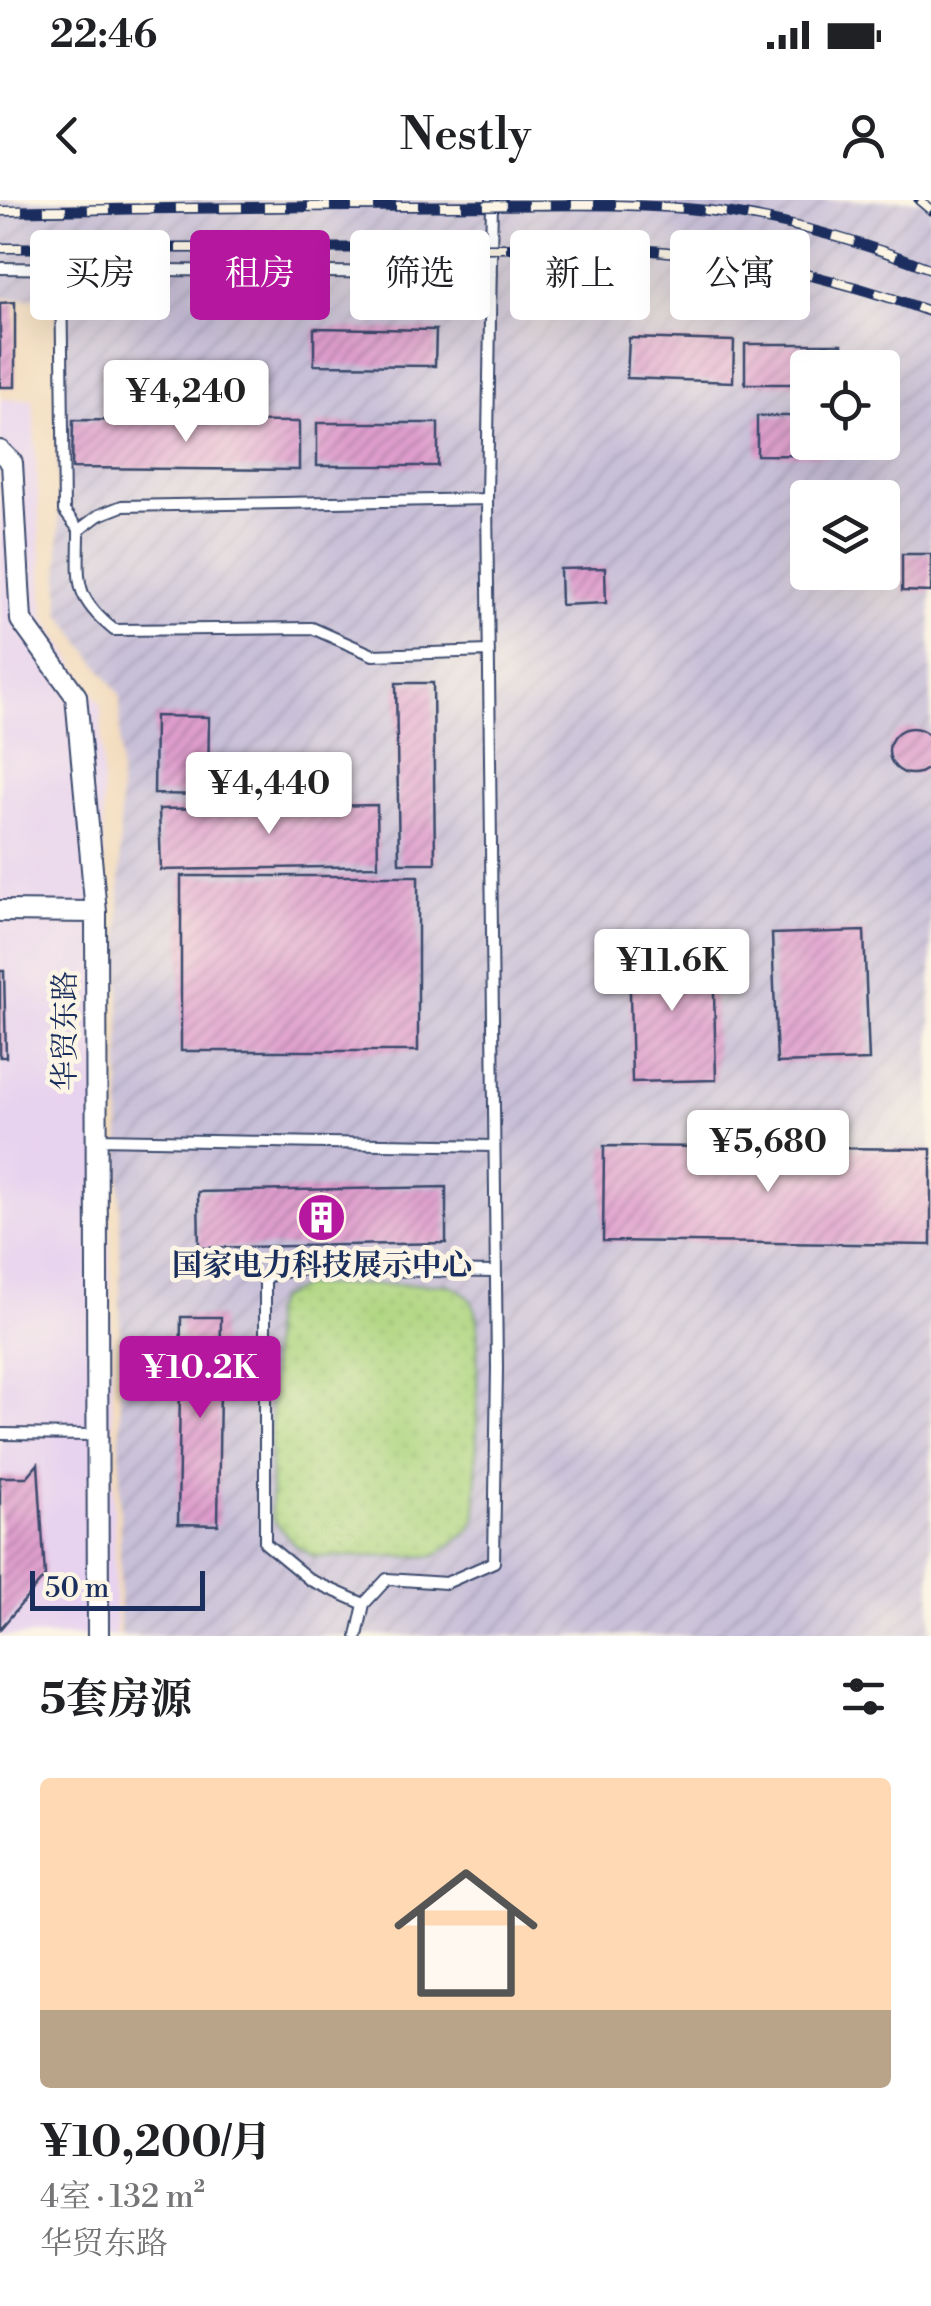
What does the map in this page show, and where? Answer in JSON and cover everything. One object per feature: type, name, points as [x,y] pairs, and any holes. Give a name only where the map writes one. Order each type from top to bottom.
[{"type":"street","name":"华贸东路","points":[[0,451],[12,464],[20,620],[76,696],[96,912],[98,1636]]},
{"type":"street","points":[[0,911],[96,912]]},
{"type":"lane","points":[[357,1636],[364,1604],[387,1580],[446,1582],[494,1562],[496,1272],[487,500],[492,200]]},
{"type":"lane","points":[[0,268],[30,268]]},
{"type":"lane","points":[[170,270],[491,274]]},
{"type":"lane","points":[[61,320],[64,512],[80,530],[79,588],[92,612],[114,630],[312,628],[373,655],[489,652]]},
{"type":"lane","points":[[80,530],[98,515],[122,506],[487,500]]},
{"type":"lane","points":[[96,1139],[494,1146]]},
{"type":"lane","points":[[364,1604],[310,1580],[265,1544],[265,1277],[296,1269],[496,1272]]},
{"type":"lane","points":[[0,1434],[98,1435]]},
{"type":"shaded area","points":[[0,200],[931,200],[931,1636],[120,1636],[120,695],[60,613],[56,320],[170,320],[170,230],[30,230],[30,299],[0,298]]},
{"type":"shaded area","points":[[0,399],[33,399],[44,616],[101,705],[116,1636],[0,1636]]},
{"type":"green space","points":[[446,1284],[467,1296],[478,1318],[476,1517],[469,1530],[436,1556],[315,1557],[295,1545],[271,1517],[271,1314],[278,1299],[305,1285]]},
{"type":"building","points":[[15,302],[15,387],[0,387],[0,303]]},
{"type":"building","points":[[314,328],[436,330],[435,366],[314,365]]},
{"type":"building","points":[[629,338],[734,341],[733,382],[627,378]]},
{"type":"building","points":[[745,344],[842,344],[842,350],[790,350],[790,384],[745,384]]},
{"type":"building","points":[[757,416],[790,416],[790,455],[757,455]]},
{"type":"building","points":[[73,420],[299,422],[299,470],[72,468]]},
{"type":"building","points":[[317,423],[438,423],[438,466],[317,466]]},
{"type":"building","points":[[902,554],[931,554],[931,592],[902,591]]},
{"type":"building","points":[[605,568],[606,603],[561,605],[560,569]]},
{"type":"building","points":[[396,683],[433,683],[435,863],[399,863]]},
{"type":"building","points":[[155,716],[209,717],[208,795],[154,794]]},
{"type":"building","points":[[912,728],[932,741],[932,761],[928,767],[912,774],[896,767],[889,751],[896,735]]},
{"type":"building","points":[[377,805],[378,866],[161,870],[159,809]]},
{"type":"building","points":[[181,876],[418,876],[418,1051],[181,1051]]},
{"type":"building","points":[[864,931],[869,1060],[777,1063],[772,934]]},
{"type":"building","points":[[713,947],[716,1080],[632,1082],[629,949]]},
{"type":"building","points":[[0,971],[4,971],[6,1057],[0,1057]]},
{"type":"building","points":[[604,1146],[931,1149],[931,1245],[603,1241]]},
{"type":"building","name":"国家电力科技展示中心","points":[[446,1187],[446,1243],[199,1248],[198,1192]]},
{"type":"building","points":[[181,1317],[221,1317],[218,1525],[178,1524]]},
{"type":"building","points":[[38,1464],[45,1576],[0,1629],[0,1477],[27,1477]]},
{"type":"railway","points":[[919,200],[931,210]]},
{"type":"railway","points":[[0,211],[663,207],[735,214],[785,224],[931,269]]},
{"type":"railway","points":[[0,248],[621,248],[778,268],[931,312]]},
{"type":"place","name":"国家电力科技展示中心","points":[[322,1217]]}]
